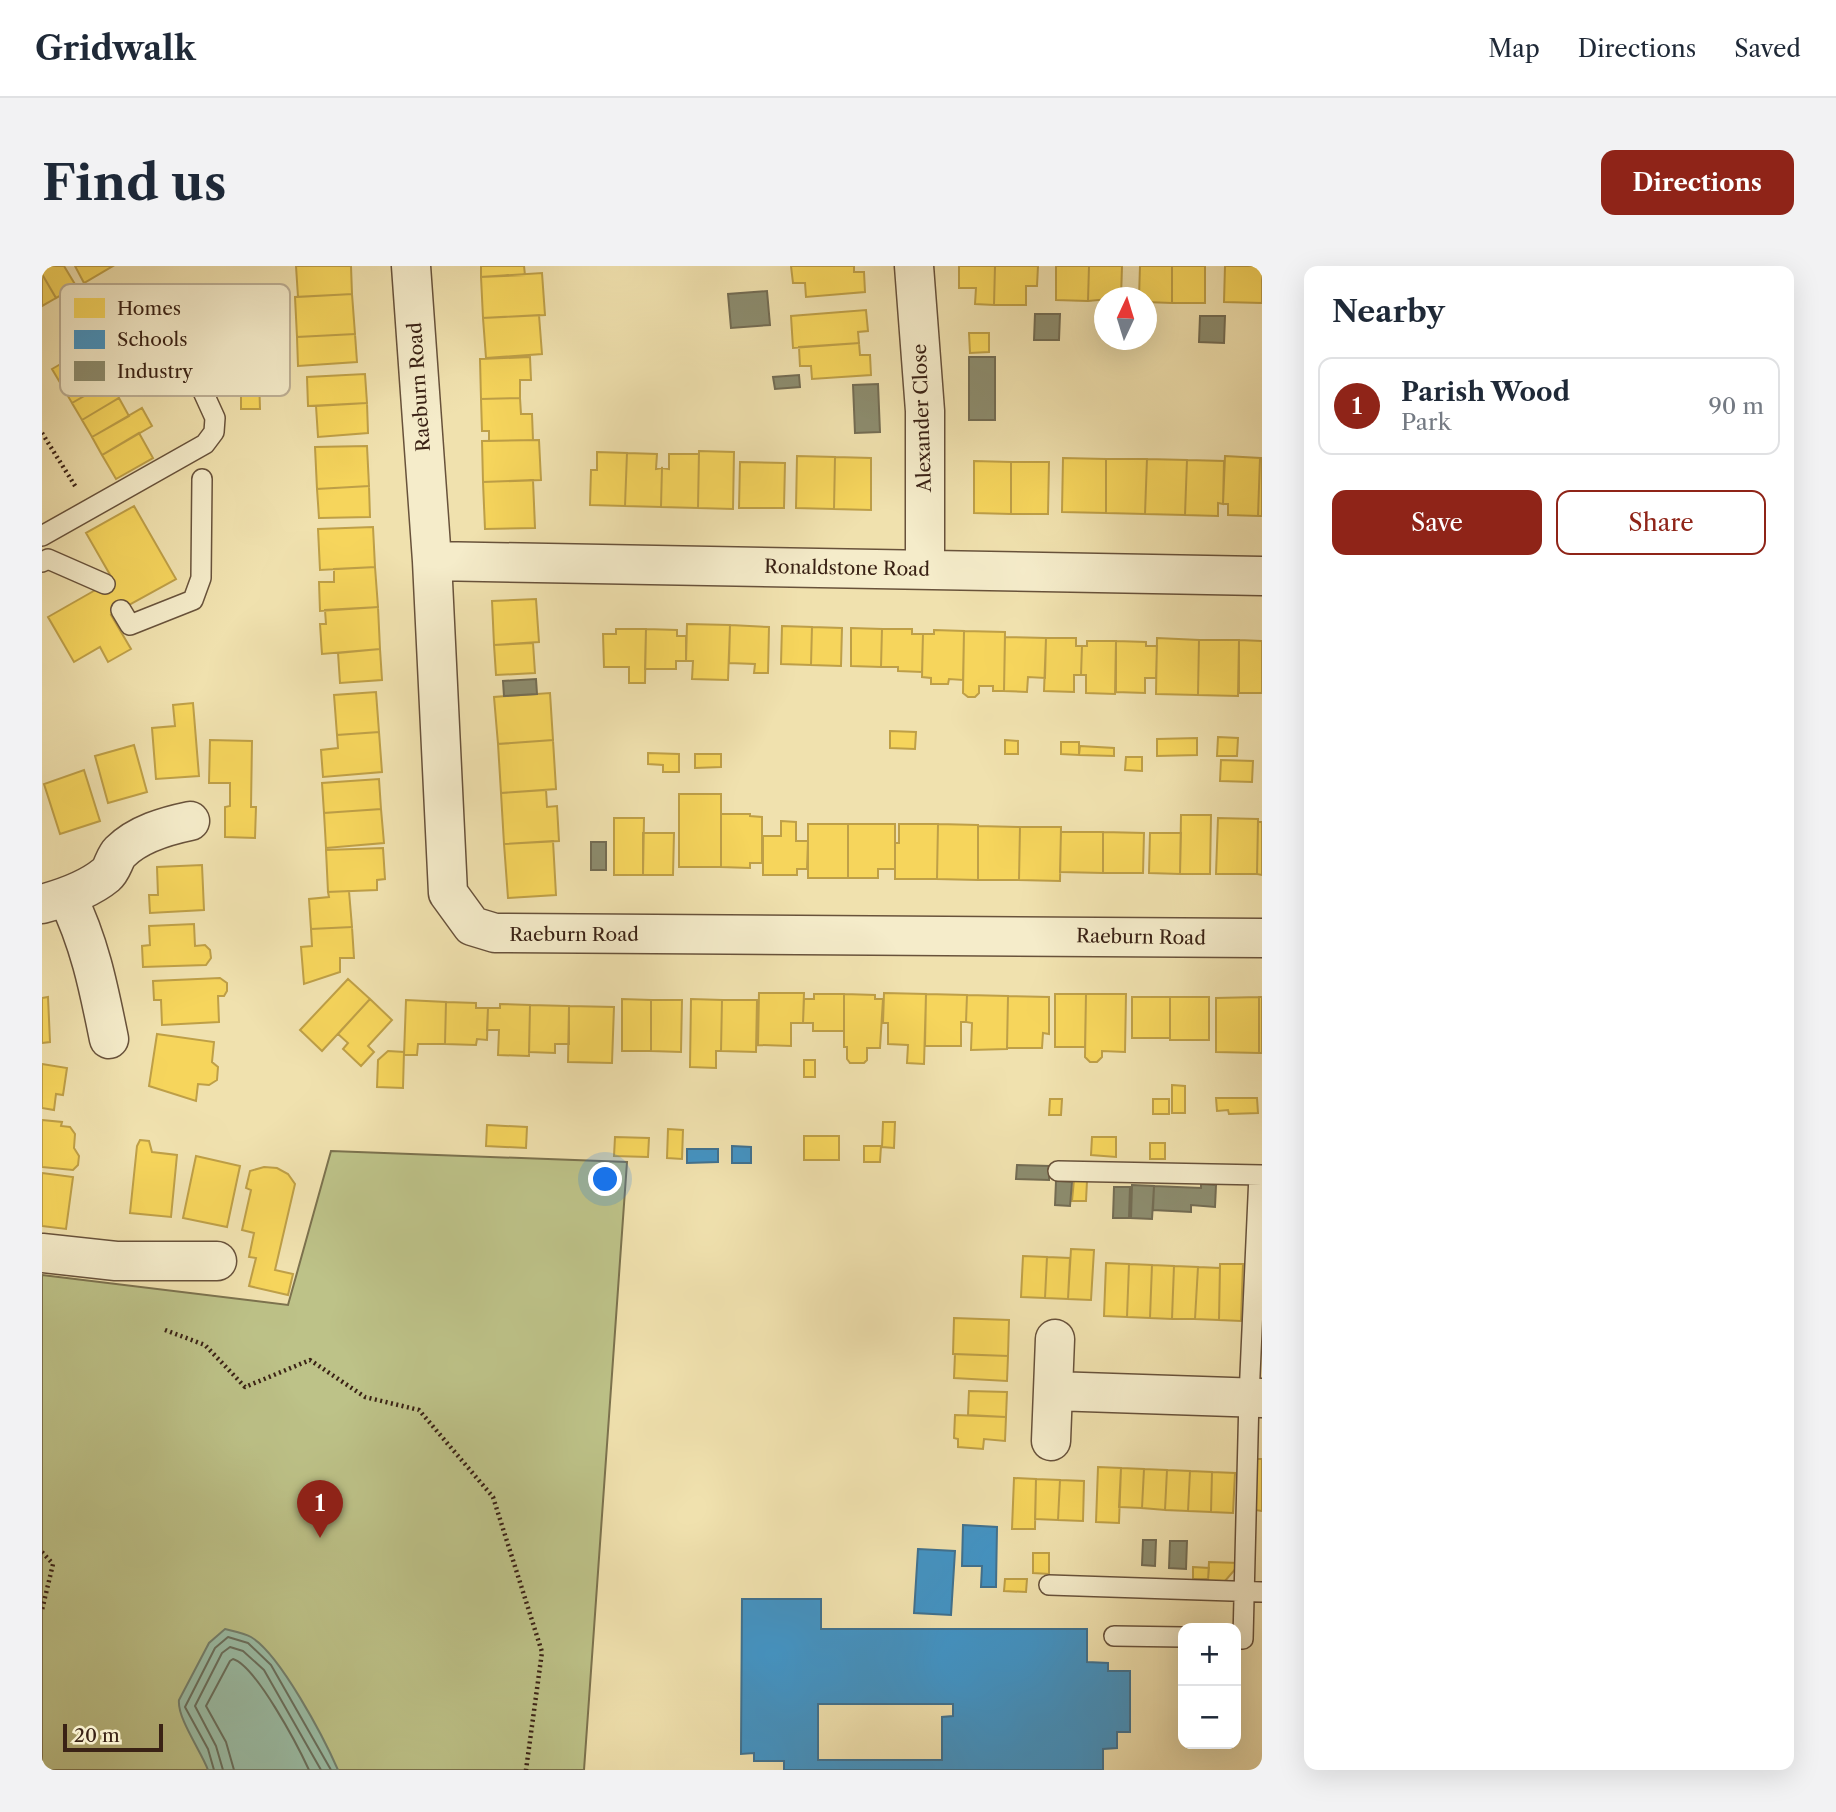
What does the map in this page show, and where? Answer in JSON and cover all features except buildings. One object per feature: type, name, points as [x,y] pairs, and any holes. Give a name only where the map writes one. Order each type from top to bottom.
[{"type":"street","name":"Raeburn Road","points":[[411,266],[432,561],[449,892],[472,926],[495,933],[1262,938]]},
{"type":"street","name":"Alexander Close","points":[[914,266],[925,411],[925,570]]},
{"type":"street","name":"Ronaldstone Road","points":[[432,561],[1262,576]]},
{"type":"street","points":[[109,1039],[94,967],[81,925],[54,901],[108,874],[119,852],[143,836],[190,821]]},
{"type":"street","points":[[42,1252],[116,1261],[217,1261]]},
{"type":"street","points":[[1051,1441],[1055,1339]]},
{"type":"street","points":[[1053,1391],[1256,1397]]},
{"type":"lane","points":[[42,536],[205,444],[214,432],[215,418],[205,396]]},
{"type":"lane","points":[[121,610],[130,625],[193,600],[201,578],[202,479]]},
{"type":"lane","points":[[42,562],[48,559],[106,584]]},
{"type":"lane","points":[[1058,1171],[1261,1175],[1253,1592],[1241,1639]]},
{"type":"lane","points":[[1049,1586],[1253,1592]]},
{"type":"lane","points":[[1114,1636],[1178,1637]]},
{"type":"path","points":[[42,433],[89,510]]},
{"type":"path","points":[[165,1329],[205,1345],[245,1387],[310,1360],[365,1397],[419,1410],[493,1497],[542,1652],[526,1770]]},
{"type":"path","points":[[42,1552],[52,1564],[42,1610]]},
{"type":"green space","points":[[331,1151],[627,1162],[584,1770],[42,1770],[42,1275],[288,1305]]},
{"type":"water","points":[[225,1629],[251,1637],[275,1660],[312,1718],[338,1770],[208,1770],[185,1725],[179,1700],[209,1643]]},
{"type":"place","name":"Parish Wood","points":[[320,1538]]}]
